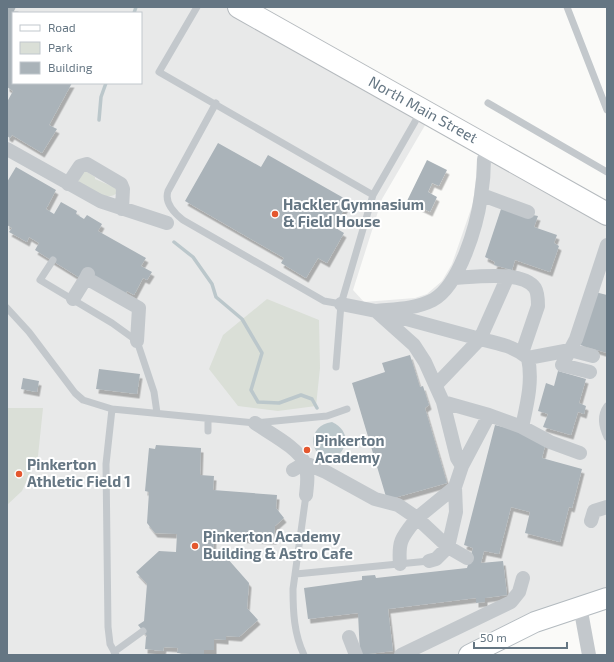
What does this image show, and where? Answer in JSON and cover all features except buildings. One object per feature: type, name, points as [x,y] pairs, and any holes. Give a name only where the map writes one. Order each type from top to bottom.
[{"type":"main road","name":"North Main Street","points":[[239,7],[607,214]]},
{"type":"street","points":[[7,149],[100,201],[167,223]]},
{"type":"street","points":[[376,311],[421,305],[434,299],[443,292],[454,278],[462,261],[482,195],[484,159]]},
{"type":"street","points":[[68,184],[80,166],[87,164],[121,184],[123,189],[122,209]]},
{"type":"street","points":[[482,195],[528,212]]},
{"type":"street","points":[[590,372],[562,365],[576,339],[607,245]]},
{"type":"street","points":[[73,299],[87,276],[139,308],[137,341]]},
{"type":"street","points":[[454,278],[508,276],[530,282],[534,288],[538,298],[535,317],[525,356],[531,371],[530,385],[522,427]]},
{"type":"street","points":[[436,385],[480,339],[508,276]]},
{"type":"street","points":[[341,304],[376,311],[505,345],[525,356],[570,350],[593,356]]},
{"type":"street","points":[[376,311],[414,345],[420,353],[436,385],[458,458],[462,466]]},
{"type":"street","points":[[442,402],[489,415],[522,427],[550,442],[580,454]]},
{"type":"street","points":[[429,561],[436,558],[448,547],[456,512],[455,487],[462,466],[489,415]]},
{"type":"street","points":[[255,423],[298,453],[299,466],[307,474],[306,495]]},
{"type":"street","points":[[299,466],[326,472],[375,499],[398,505],[417,518],[448,547],[467,558]]},
{"type":"street","points":[[400,564],[399,548],[401,540],[417,518],[455,487]]},
{"type":"street","points":[[591,521],[594,511],[607,507]]},
{"type":"street","points":[[401,655],[511,602],[519,592],[523,578]]},
{"type":"street","points":[[469,655],[535,622],[607,598]]},
{"type":"street","points":[[580,606],[589,655]]},
{"type":"street","points":[[349,637],[356,655]]},
{"type":"lane","points":[[197,7],[159,72],[216,103],[374,195]]},
{"type":"lane","points":[[567,7],[607,110]]},
{"type":"lane","points":[[216,103],[168,191],[166,197],[171,208],[183,220],[324,301],[341,304]]},
{"type":"lane","points":[[488,103],[607,172]]},
{"type":"lane","points":[[336,367],[341,304],[374,195],[422,110]]},
{"type":"lane","points":[[53,260],[40,280],[112,323],[137,341],[154,392],[157,413]]},
{"type":"lane","points":[[7,308],[28,332],[75,393],[83,400],[112,409],[255,423],[327,416],[347,410]]},
{"type":"lane","points":[[607,406],[602,422],[607,437]]},
{"type":"lane","points":[[112,409],[108,435],[106,472],[108,635],[115,653],[143,631]]},
{"type":"lane","points":[[208,419],[208,431]]},
{"type":"lane","points":[[304,655],[298,639],[293,617],[293,589],[306,495]]},
{"type":"lane","points":[[296,574],[429,561]]},
{"type":"shaded area","name":"Pinkerton Academy","points":[[7,7],[239,7],[431,115],[382,199],[353,290],[364,302],[415,298],[427,294],[442,281],[452,264],[473,203],[480,143],[607,213],[607,598],[469,655],[7,655]]},
{"type":"shaded area","points":[[332,422],[342,430],[346,441],[342,451],[332,460],[324,458],[318,454],[313,441],[314,435],[318,429],[324,424]]},
{"type":"green space","points":[[84,170],[95,177],[95,179],[116,188],[118,192],[109,196],[103,195],[92,191],[78,182],[82,171]]},
{"type":"green space","points":[[267,299],[319,320],[320,368],[316,406],[278,411],[238,406],[209,369],[223,335]]},
{"type":"green space","name":"Pinkerton Athletic Field 1","points":[[7,408],[43,408],[38,456],[22,491],[7,505]]},
{"type":"waterway","points":[[134,12],[136,7]]},
{"type":"waterway","points":[[99,120],[101,97],[106,84]]},
{"type":"waterway","points":[[174,242],[193,257],[212,284],[216,297],[242,319],[262,353],[251,390],[258,402],[279,403],[301,395],[312,399],[317,408]]},
{"type":"place","name":"Hackler Gymnasium & Field House","points":[[275,214]]},
{"type":"place","name":"Pinkerton Academy","points":[[307,450]]},
{"type":"place","name":"Pinkerton Athletic Field 1","points":[[19,474]]},
{"type":"place","name":"Pinkerton Academy Building & Astro Cafe","points":[[195,546]]}]
